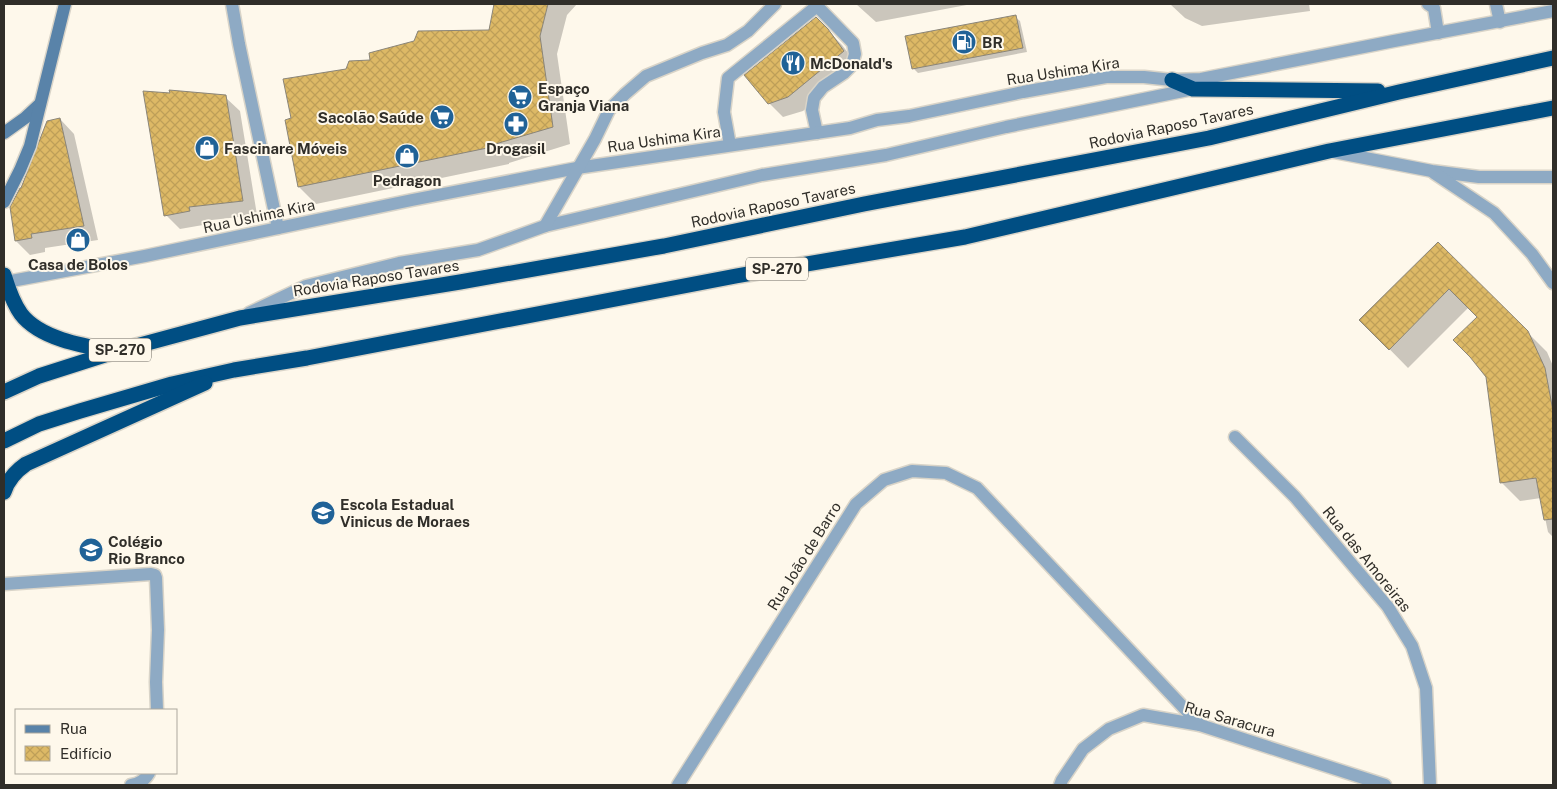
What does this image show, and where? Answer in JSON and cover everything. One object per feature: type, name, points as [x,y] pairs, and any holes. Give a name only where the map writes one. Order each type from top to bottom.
[{"type":"highway","name":"Rodovia Raposo Tavares","points":[[4,392],[39,376],[114,352],[240,318],[664,246],[854,206],[1209,138],[1399,92],[1553,58]]},
{"type":"highway","points":[[1172,80],[1193,89],[1399,92]]},
{"type":"highway","name":"SP-270","points":[[4,441],[39,424],[80,411],[172,384],[234,370],[326,355],[736,276],[965,237],[1329,151],[1553,108]]},
{"type":"highway","points":[[5,279],[21,314],[36,329],[83,346],[114,352]]},
{"type":"highway","points":[[4,492],[14,473],[26,464],[234,370]]},
{"type":"main road","points":[[4,202],[30,146],[65,4]]},
{"type":"main road","points":[[4,133],[25,118],[41,102]]},
{"type":"street","points":[[232,4],[278,228]]},
{"type":"street","name":"Rua Ushima Kira","points":[[577,168],[595,138],[608,110],[646,76],[727,45],[748,31],[775,4]]},
{"type":"street","points":[[1428,4],[1434,8],[1438,34]]},
{"type":"street","points":[[1496,4],[1500,22]]},
{"type":"street","points":[[730,145],[724,112],[728,78],[817,6],[853,43],[855,54],[852,65],[844,73],[823,87],[814,98],[812,110],[817,133]]},
{"type":"street","name":"Rua Ushima Kira","points":[[5,279],[278,228],[577,168],[850,128],[877,120],[909,116],[1106,77],[1201,80],[1553,11]]},
{"type":"street","points":[[240,318],[306,286],[399,263],[478,250],[545,226],[762,175],[886,155],[1006,127],[1193,89]]},
{"type":"street","points":[[1329,151],[1479,178],[1553,177]]},
{"type":"street","points":[[545,226],[577,168]]},
{"type":"street","points":[[1432,171],[1494,213],[1532,254],[1553,282]]},
{"type":"street","name":"Rua das Amoreiras","points":[[1235,437],[1295,497],[1388,608],[1412,646],[1426,688],[1430,785]]},
{"type":"street","name":"Rua João de Barro","points":[[678,785],[856,504],[884,480],[912,471],[946,473],[977,488],[1200,725]]},
{"type":"street","points":[[4,584],[154,575],[156,578],[158,630],[157,709]]},
{"type":"street","name":"Rua Saracura","points":[[1060,785],[1083,749],[1109,728],[1143,715],[1200,725],[1385,785]]},
{"type":"street","points":[[131,785],[137,785],[145,780],[149,774]]},
{"type":"building","points":[[494,4],[548,4],[540,36],[553,127],[492,145],[492,147],[298,187],[285,120],[291,118],[283,79],[346,69],[349,61],[370,60],[369,53],[414,41],[418,31],[489,30]]},
{"type":"building","name":"BR","points":[[1016,15],[1023,48],[912,69],[905,36]]},
{"type":"building","name":"McDonald's","points":[[816,17],[828,29],[844,51],[788,97],[768,104],[744,75]]},
{"type":"building","name":"Fascinare Móveis","points":[[169,90],[226,95],[243,201],[189,207],[190,211],[164,216],[143,91],[170,93]]},
{"type":"building","points":[[60,118],[84,226],[31,234],[32,238],[15,241],[10,207],[21,188],[47,121]]},
{"type":"building","points":[[1438,242],[1528,331],[1545,368],[1553,411],[1553,519],[1544,520],[1536,478],[1500,483],[1486,377],[1453,340],[1477,317],[1449,289],[1389,350],[1359,320]]},
{"type":"place","name":"BR","points":[[964,42]]},
{"type":"place","name":"McDonald's","points":[[793,63]]},
{"type":"place","name":"Espaço Granja Viana","points":[[520,97]]},
{"type":"place","name":"Sacolão Saúde","points":[[442,117]]},
{"type":"place","name":"Drogasil","points":[[516,124]]},
{"type":"place","name":"Fascinare Móveis","points":[[207,148]]},
{"type":"place","name":"Pedragon","points":[[407,156]]},
{"type":"place","name":"Casa de Bolos","points":[[78,240]]},
{"type":"place","name":"Escola Estadual Vinicus de Moraes","points":[[323,513]]},
{"type":"place","name":"Colégio Rio Branco","points":[[91,550]]}]
